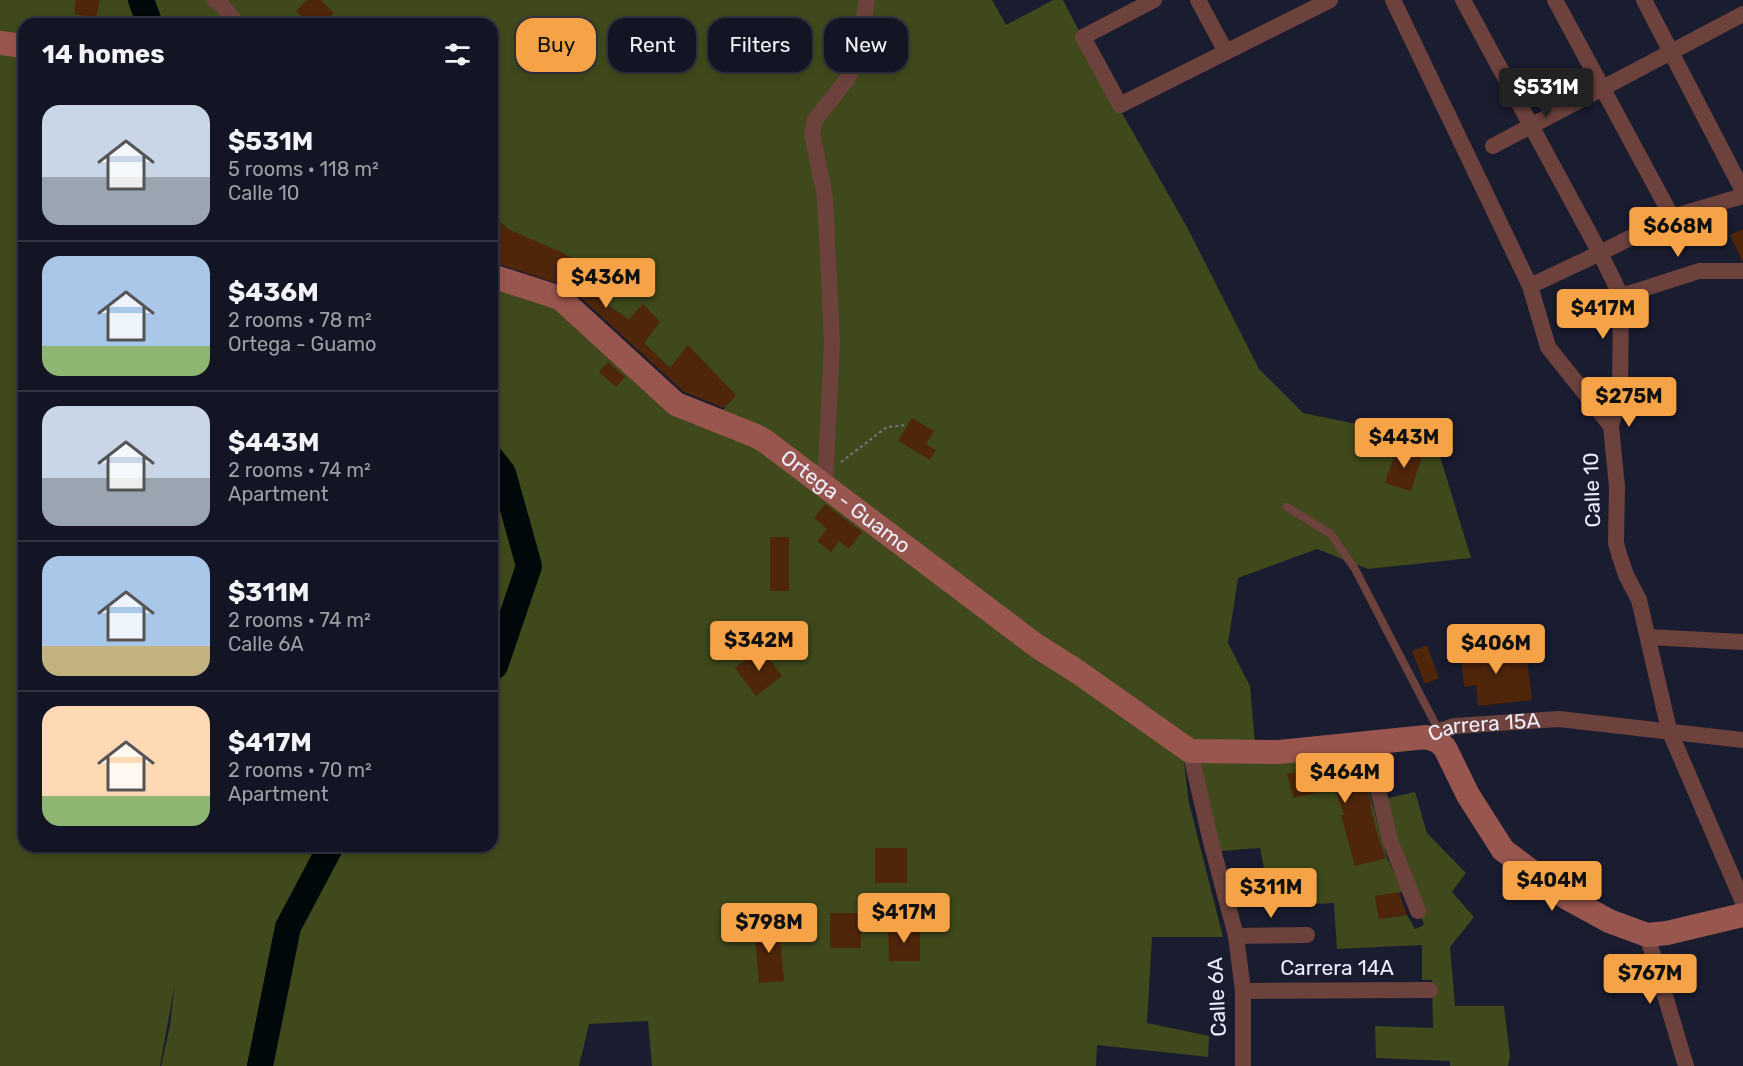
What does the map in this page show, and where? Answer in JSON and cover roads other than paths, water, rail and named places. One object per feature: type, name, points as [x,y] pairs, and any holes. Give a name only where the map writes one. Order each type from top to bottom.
[{"type":"street","points":[[214,0],[221,4],[232,18]]},
{"type":"street","points":[[826,481],[832,342],[825,197],[812,133],[815,120],[848,78],[857,57],[867,0]]},
{"type":"street","points":[[1154,0],[1083,37],[1120,105],[1330,0]]},
{"type":"street","points":[[1198,0],[1226,52]]},
{"type":"street","name":"Calle 10","points":[[1393,0],[1530,286],[1548,347],[1611,426],[1617,487],[1617,543],[1626,574],[1640,600],[1669,730],[1743,902]]},
{"type":"street","points":[[1462,0],[1600,253],[1621,296],[1620,392],[1611,426]]},
{"type":"street","points":[[1555,0],[1672,217]]},
{"type":"street","points":[[1644,0],[1743,190]]},
{"type":"street","points":[[1493,146],[1743,14]]},
{"type":"street","points":[[0,43],[18,45]]},
{"type":"street","points":[[1530,286],[1672,217],[1743,196]]},
{"type":"street","points":[[1621,296],[1699,271],[1743,271]]},
{"type":"street","name":"Ortega - Guamo","points":[[498,278],[560,298],[676,404],[756,436],[826,481],[1037,646],[1190,751]]},
{"type":"street","points":[[1648,637],[1743,642]]},
{"type":"street","name":"Carrera 15A","points":[[1190,751],[1279,752],[1433,734],[1455,726],[1559,719],[1743,740]]},
{"type":"street","points":[[1433,734],[1445,748],[1468,795],[1503,850],[1567,898],[1609,921],[1647,935],[1667,933],[1743,915]]},
{"type":"street","points":[[1367,743],[1390,840],[1418,911]]},
{"type":"street","name":"Calle 6A","points":[[1190,751],[1236,936],[1243,991],[1243,1066]]},
{"type":"street","points":[[1236,936],[1307,935]]},
{"type":"street","points":[[1647,935],[1686,1066]]},
{"type":"street","name":"Carrera 14A","points":[[1243,991],[1430,990]]},
{"type":"lane","points":[[1287,507],[1331,534],[1355,569],[1433,734]]},
{"type":"waterway","points":[[141,0],[148,18]]},
{"type":"waterway","points":[[498,467],[503,473],[529,566],[498,657]]},
{"type":"waterway","points":[[260,1066],[288,927],[328,852]]}]
